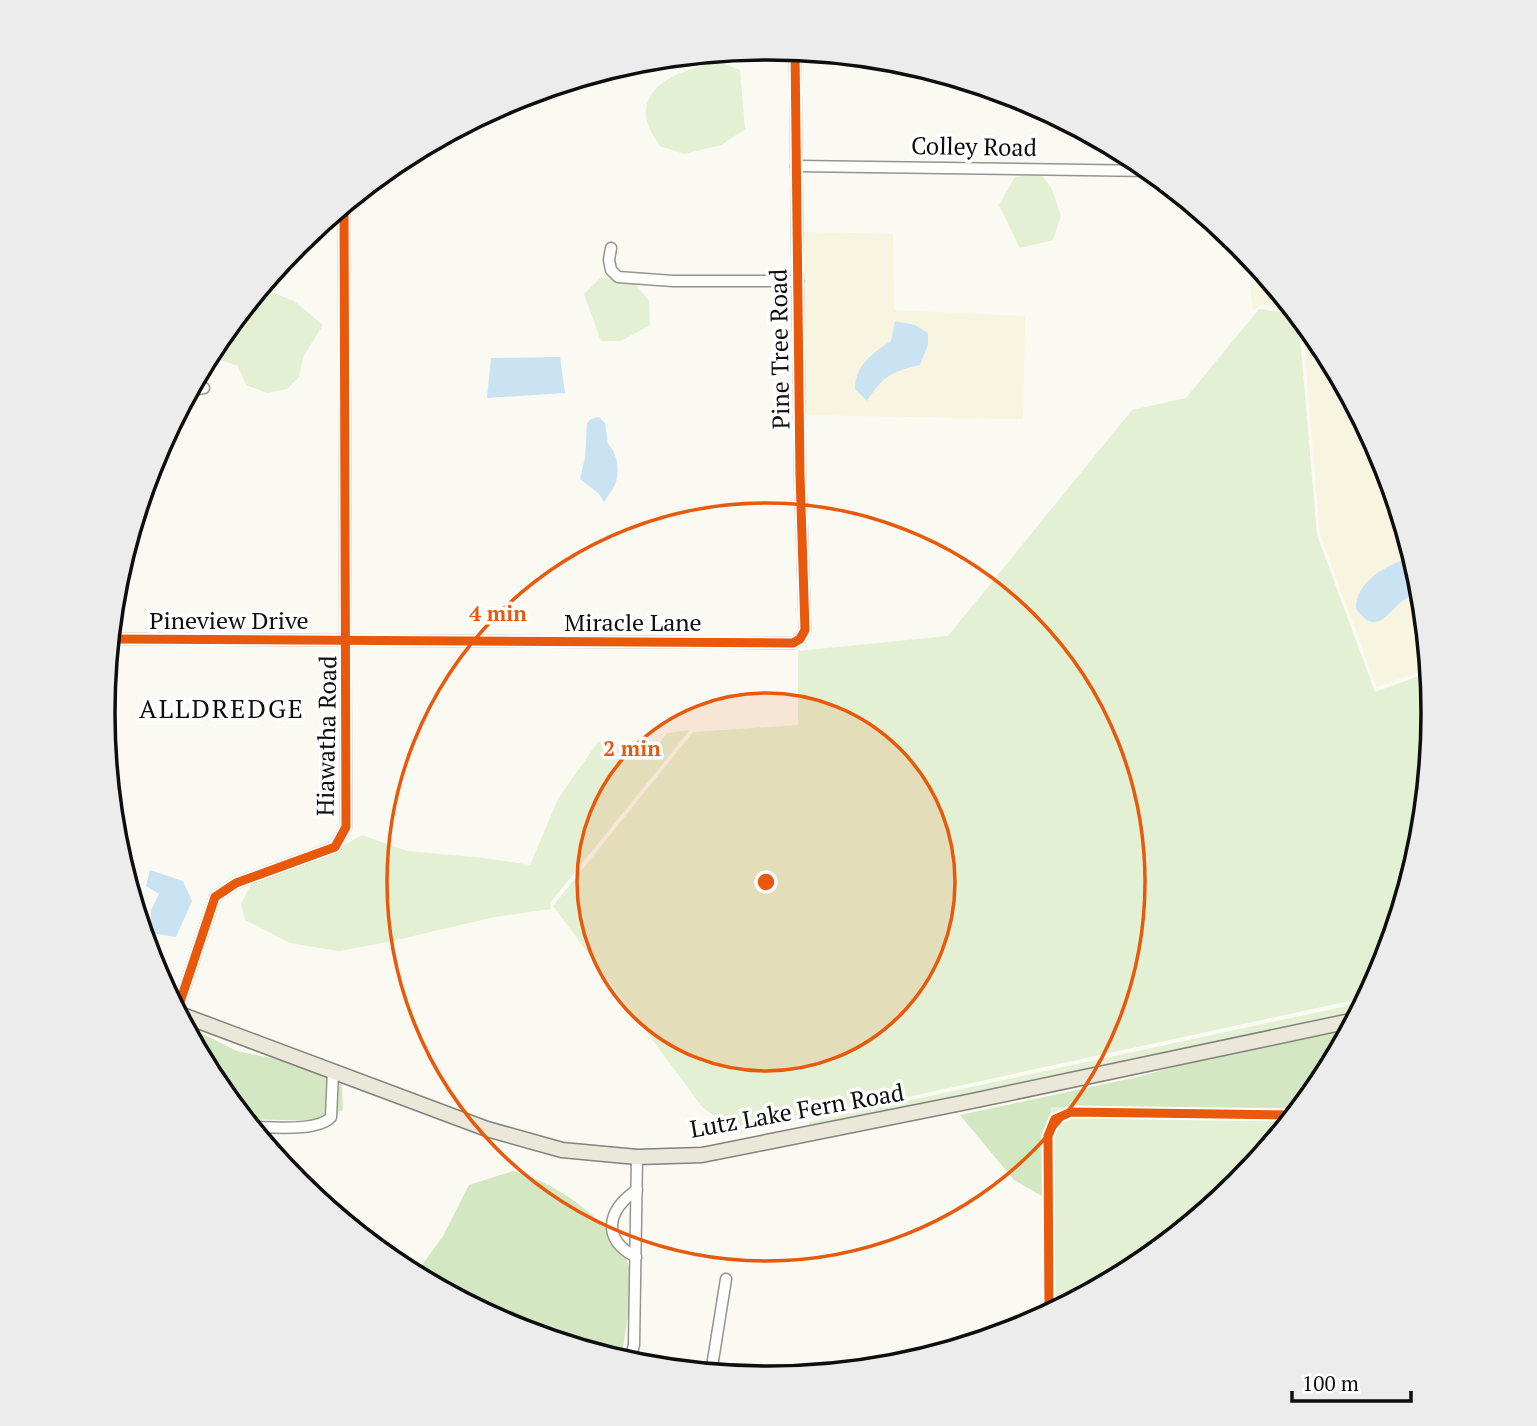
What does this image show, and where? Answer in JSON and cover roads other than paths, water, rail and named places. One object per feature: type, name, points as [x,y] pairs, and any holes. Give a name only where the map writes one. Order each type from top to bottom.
[{"type":"main road","name":"Lutz Lake Fern Road","points":[[190,1017],[524,1141],[562,1150],[637,1157],[702,1155],[1344,1022]]},
{"type":"street","name":"Pine Tree Road","points":[[793,643],[800,639],[805,630],[795,61]]},
{"type":"street","name":"Colley Road","points":[[796,166],[1133,171]]},
{"type":"street","name":"Hiawatha Road","points":[[181,1000],[215,897],[236,883],[335,847],[346,827],[344,217]]},
{"type":"street","points":[[611,248],[611,270],[618,277],[673,281],[798,281]]},
{"type":"street","name":"Pineview Drive","points":[[120,639],[347,641]]},
{"type":"street","name":"Miracle Lane","points":[[347,641],[793,643]]},
{"type":"street","points":[[263,1127],[312,1126],[326,1122],[331,1117],[333,1071]]},
{"type":"street","points":[[632,1352],[637,1157]]},
{"type":"street","points":[[636,1257],[624,1251],[615,1241],[611,1227],[618,1207],[637,1190]]},
{"type":"street","points":[[712,1364],[726,1279]]},
{"type":"water","points":[[895,321],[915,325],[928,333],[928,345],[920,365],[889,376],[867,401],[855,389],[858,373],[871,355],[891,341]]},
{"type":"water","points":[[560,357],[565,393],[487,398],[491,358]]},
{"type":"water","points":[[599,417],[605,423],[608,444],[616,456],[618,467],[616,482],[604,502],[599,494],[580,479],[585,458],[587,423]]},
{"type":"water","points":[[1403,560],[1411,596],[1378,622],[1368,621],[1356,609],[1357,600],[1365,584],[1387,567]]},
{"type":"water","points":[[150,870],[183,881],[192,901],[176,937],[154,933],[151,910],[159,894],[146,886]]},
{"type":"district","name":"ALLDREDGE","points":[[222,709]]}]
